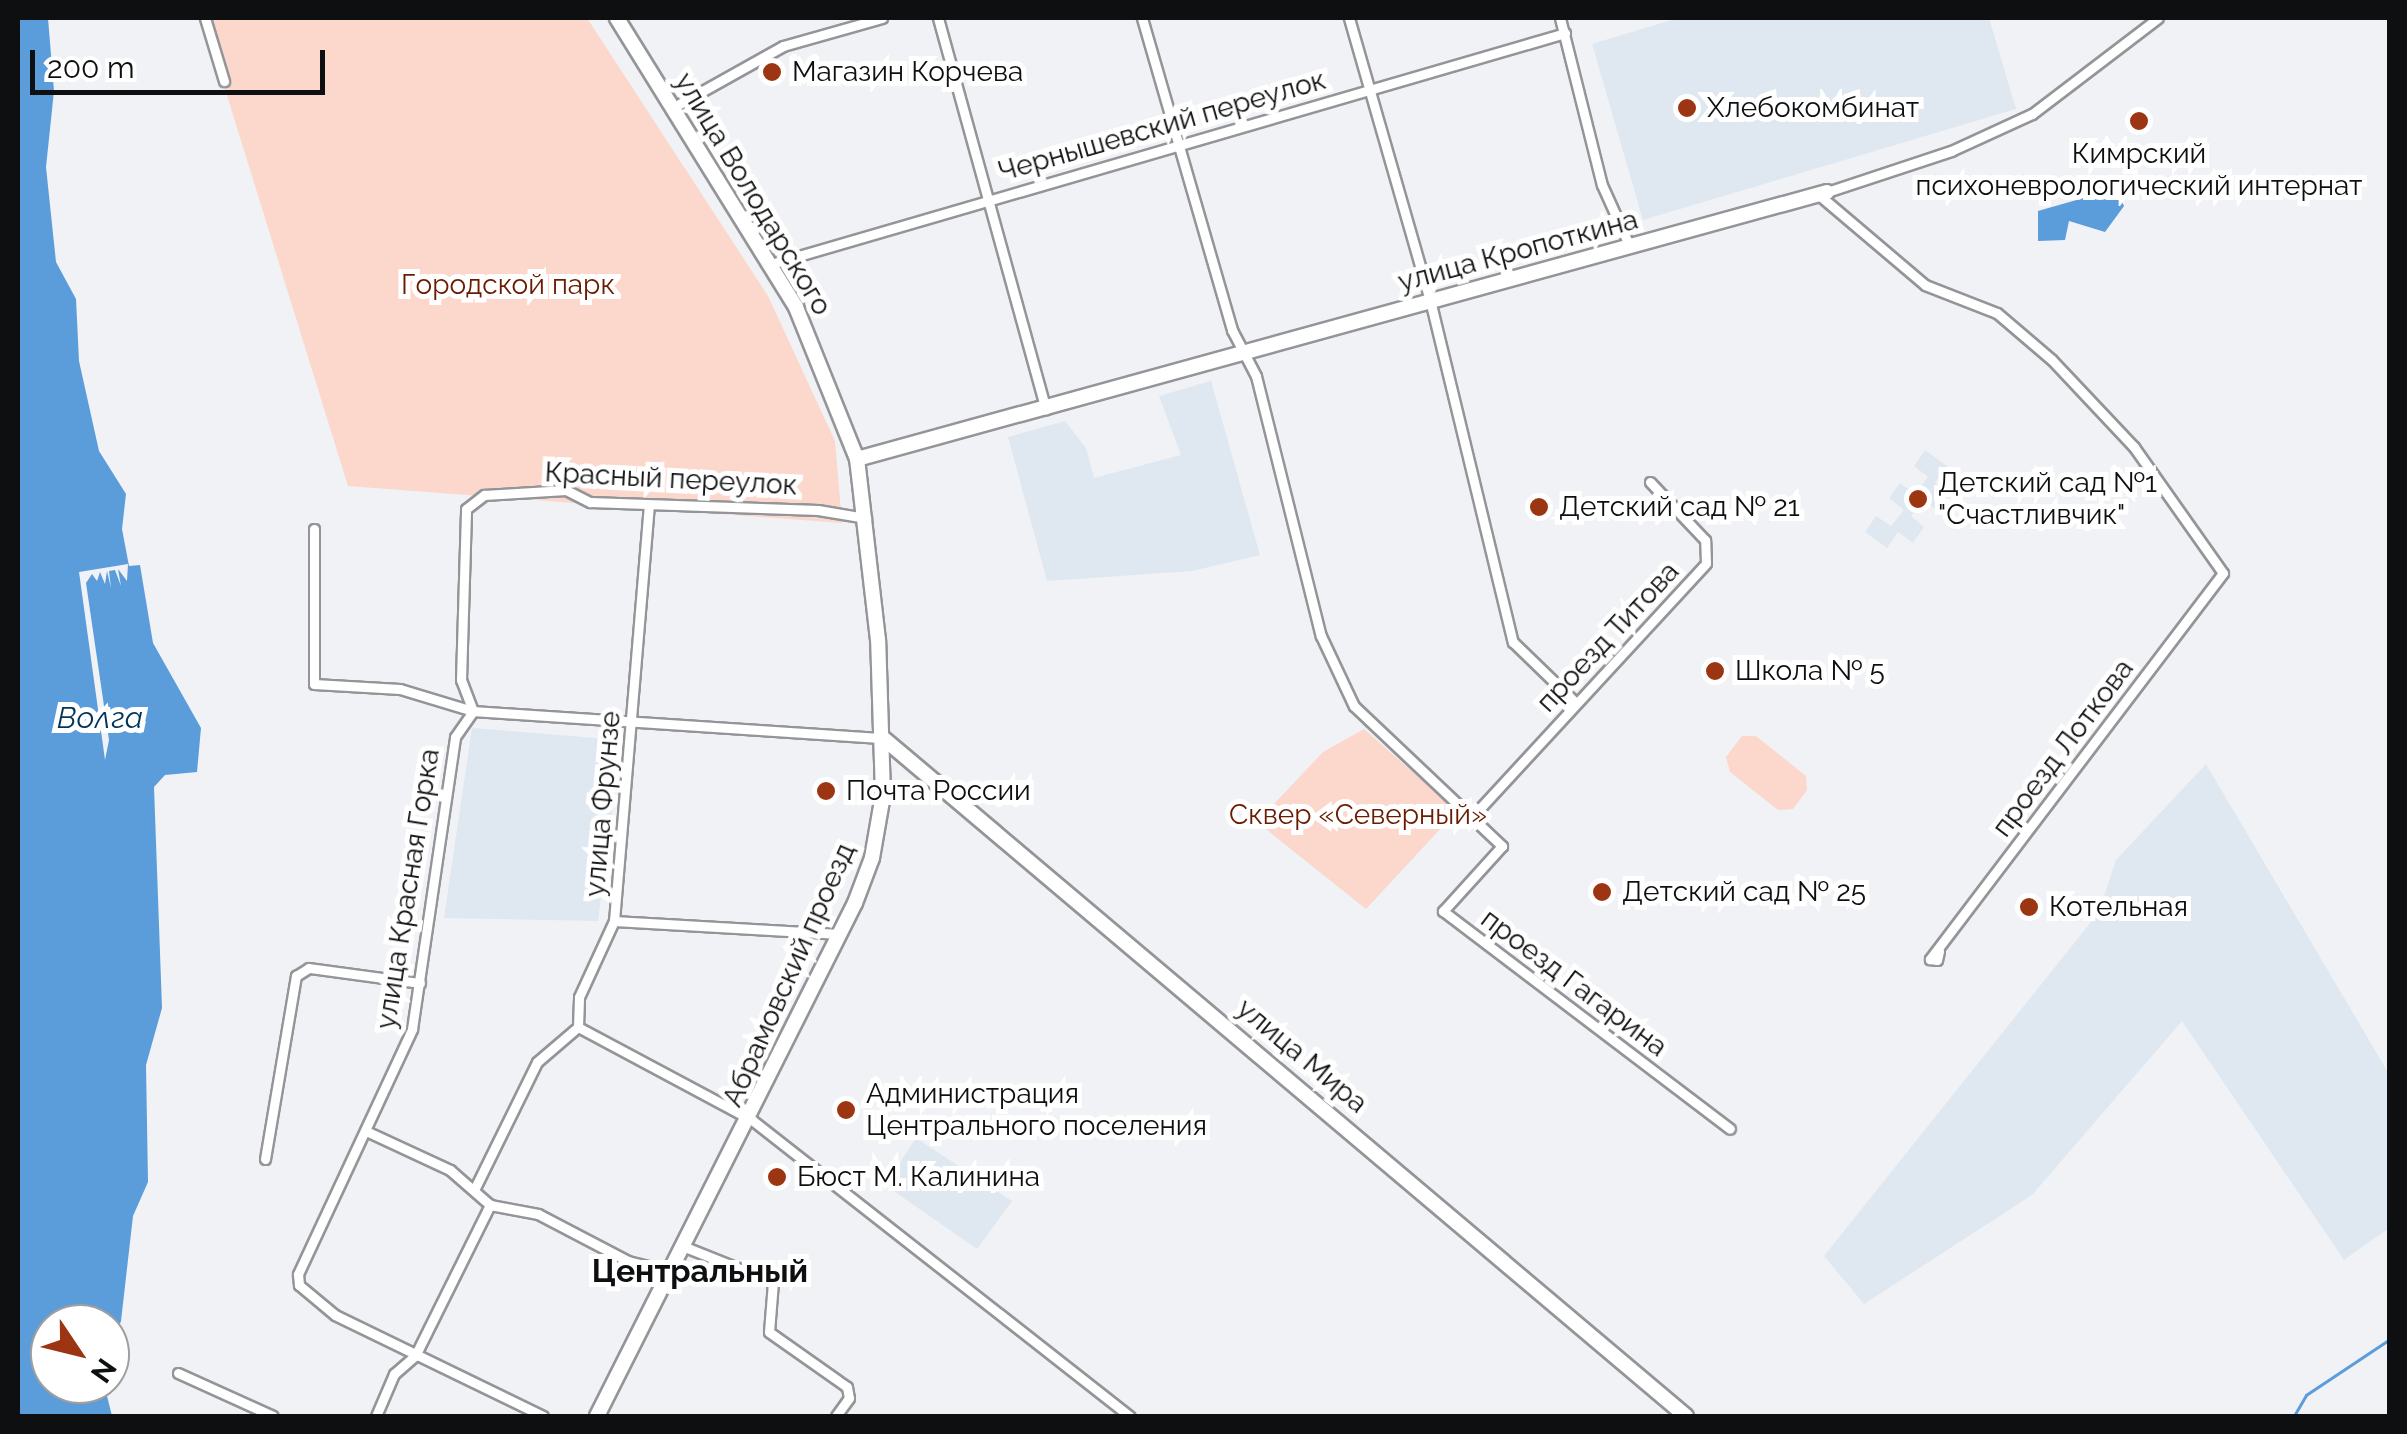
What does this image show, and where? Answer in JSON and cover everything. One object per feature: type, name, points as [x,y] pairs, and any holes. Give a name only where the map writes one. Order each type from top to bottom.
[{"type":"street","points":[[205,18],[224,81]]},
{"type":"street","name":"улица Володарского","points":[[616,18],[771,264],[828,376],[857,459]]},
{"type":"street","points":[[674,107],[784,46],[882,18]]},
{"type":"street","points":[[938,18],[1046,409]]},
{"type":"street","name":"проезд Гагарина","points":[[1142,18],[1232,330],[1246,351],[1321,636],[1354,706],[1502,846],[1442,912],[1730,1130]]},
{"type":"street","points":[[1349,18],[1430,300],[1512,642],[1576,702]]},
{"type":"street","points":[[1560,18],[1602,185],[1630,248]]},
{"type":"street","name":"улица Кропоткина","points":[[857,459],[1630,248],[1823,193],[1951,151],[2032,114],[2158,18]]},
{"type":"street","name":"Чернышевский переулок","points":[[771,264],[1565,32]]},
{"type":"street","name":"проезд Лоткова","points":[[1823,193],[1925,285],[1997,312],[2052,360],[2134,447],[2223,572],[1938,951]]},
{"type":"street","name":"Абрамовский проезд","points":[[597,1416],[752,1120],[840,934],[880,827],[884,738],[866,518],[857,459]]},
{"type":"street","name":"проезд Титова","points":[[1472,818],[1706,563],[1705,540],[1650,482]]},
{"type":"street","name":"Красный переулок","points":[[472,711],[461,680],[461,554],[463,519],[474,500],[566,490],[590,502],[818,510],[866,518]]},
{"type":"street","name":"улица Фрунзе","points":[[578,1027],[579,997],[614,921],[634,723],[649,505]]},
{"type":"street","points":[[314,529],[314,684],[400,689],[472,711],[884,738]]},
{"type":"street","name":"улица Красная Горка","points":[[415,1356],[311,1300],[298,1274],[402,1061],[420,984],[455,736],[472,711]]},
{"type":"street","name":"улица Мира","points":[[884,738],[1686,1416]]},
{"type":"street","points":[[614,921],[840,934]]},
{"type":"street","points":[[265,1159],[296,976],[309,968],[420,984]]},
{"type":"street","points":[[476,1186],[538,1062],[578,1027],[752,1120],[1130,1416]]},
{"type":"street","points":[[366,1132],[476,1186],[490,1204],[538,1214],[628,1260],[672,1272]]},
{"type":"street","points":[[376,1416],[394,1374],[415,1356],[490,1204]]},
{"type":"street","points":[[685,1246],[773,1282],[770,1332],[848,1386],[849,1398],[836,1416]]},
{"type":"street","points":[[415,1356],[543,1416]]},
{"type":"street","points":[[178,1373],[273,1416]]},
{"type":"shaded area","points":[[1678,18],[1989,18],[2016,109],[1643,220],[1592,44]]},
{"type":"shaded area","points":[[1211,381],[1260,555],[1192,571],[1047,581],[1008,437],[1065,421],[1086,448],[1094,478],[1181,455],[1159,396]]},
{"type":"shaded area","name":"Детский сад №1 \"Счастливчик\"","points":[[1925,450],[1947,466],[1935,483],[1949,494],[1937,510],[1923,500],[1911,516],[1924,527],[1913,543],[1898,532],[1887,548],[1865,532],[1876,516],[1891,526],[1904,510],[1889,498],[1900,483],[1915,494],[1928,477],[1914,466]]},
{"type":"shaded area","points":[[472,728],[621,740],[598,921],[444,918]]},
{"type":"shaded area","points":[[2206,764],[2389,1074],[2389,1228],[2344,1260],[2182,1021],[2032,1195],[1864,1304],[1824,1256],[2099,912],[2116,860]]},
{"type":"shaded area","points":[[916,1138],[1012,1201],[977,1249],[885,1185]]},
{"type":"green space","name":"Городской парк","points":[[203,18],[587,18],[768,296],[835,441],[842,523],[348,486]]},
{"type":"green space","name":"Сквер «Северный»","points":[[1364,729],[1457,811],[1366,909],[1257,822],[1323,752]]},
{"type":"green space","points":[[1742,736],[1756,736],[1806,776],[1807,790],[1793,809],[1778,810],[1730,772],[1726,757]]},
{"type":"water","name":"Волга","points":[[18,18],[48,18],[54,91],[46,167],[56,262],[76,299],[79,361],[99,451],[126,494],[122,529],[129,566],[140,565],[153,643],[201,728],[197,772],[165,775],[154,787],[162,1008],[146,1065],[148,1182],[133,1216],[123,1304],[30,1304],[30,1404],[109,1404],[112,1416],[18,1416]]},
{"type":"water","points":[[2103,182],[2113,184],[2124,206],[2105,232],[2069,221],[2065,240],[2038,241],[2038,211],[2080,199]]},
{"type":"pier","points":[[128,564],[127,581],[118,569],[121,586],[115,570],[109,571],[111,588],[107,571],[105,584],[100,572],[97,581],[92,574],[86,583],[109,740],[105,760],[79,572]]},
{"type":"waterway","points":[[2294,1416],[2306,1395],[2390,1339]]},
{"type":"place","name":"Магазин Корчева","points":[[772,72]]},
{"type":"place","name":"Хлебокомбинат","points":[[1687,108]]},
{"type":"place","name":"Кимрский психоневрологический интернат","points":[[2139,121]]},
{"type":"place","name":"Детский сад №1 \"Счастливчик\"","points":[[1918,499]]},
{"type":"place","name":"Детский сад № 21","points":[[1539,507]]},
{"type":"place","name":"Школа № 5","points":[[1715,671]]},
{"type":"place","name":"Почта России","points":[[826,791]]},
{"type":"place","name":"Детский сад № 25","points":[[1602,892]]},
{"type":"place","name":"Котельная","points":[[2029,907]]},
{"type":"place","name":"Администрация Центрального поселения","points":[[846,1110]]},
{"type":"place","name":"Бюст М. Калинина","points":[[777,1177]]},
{"type":"district","name":"Центральный","points":[[700,1271]]}]
